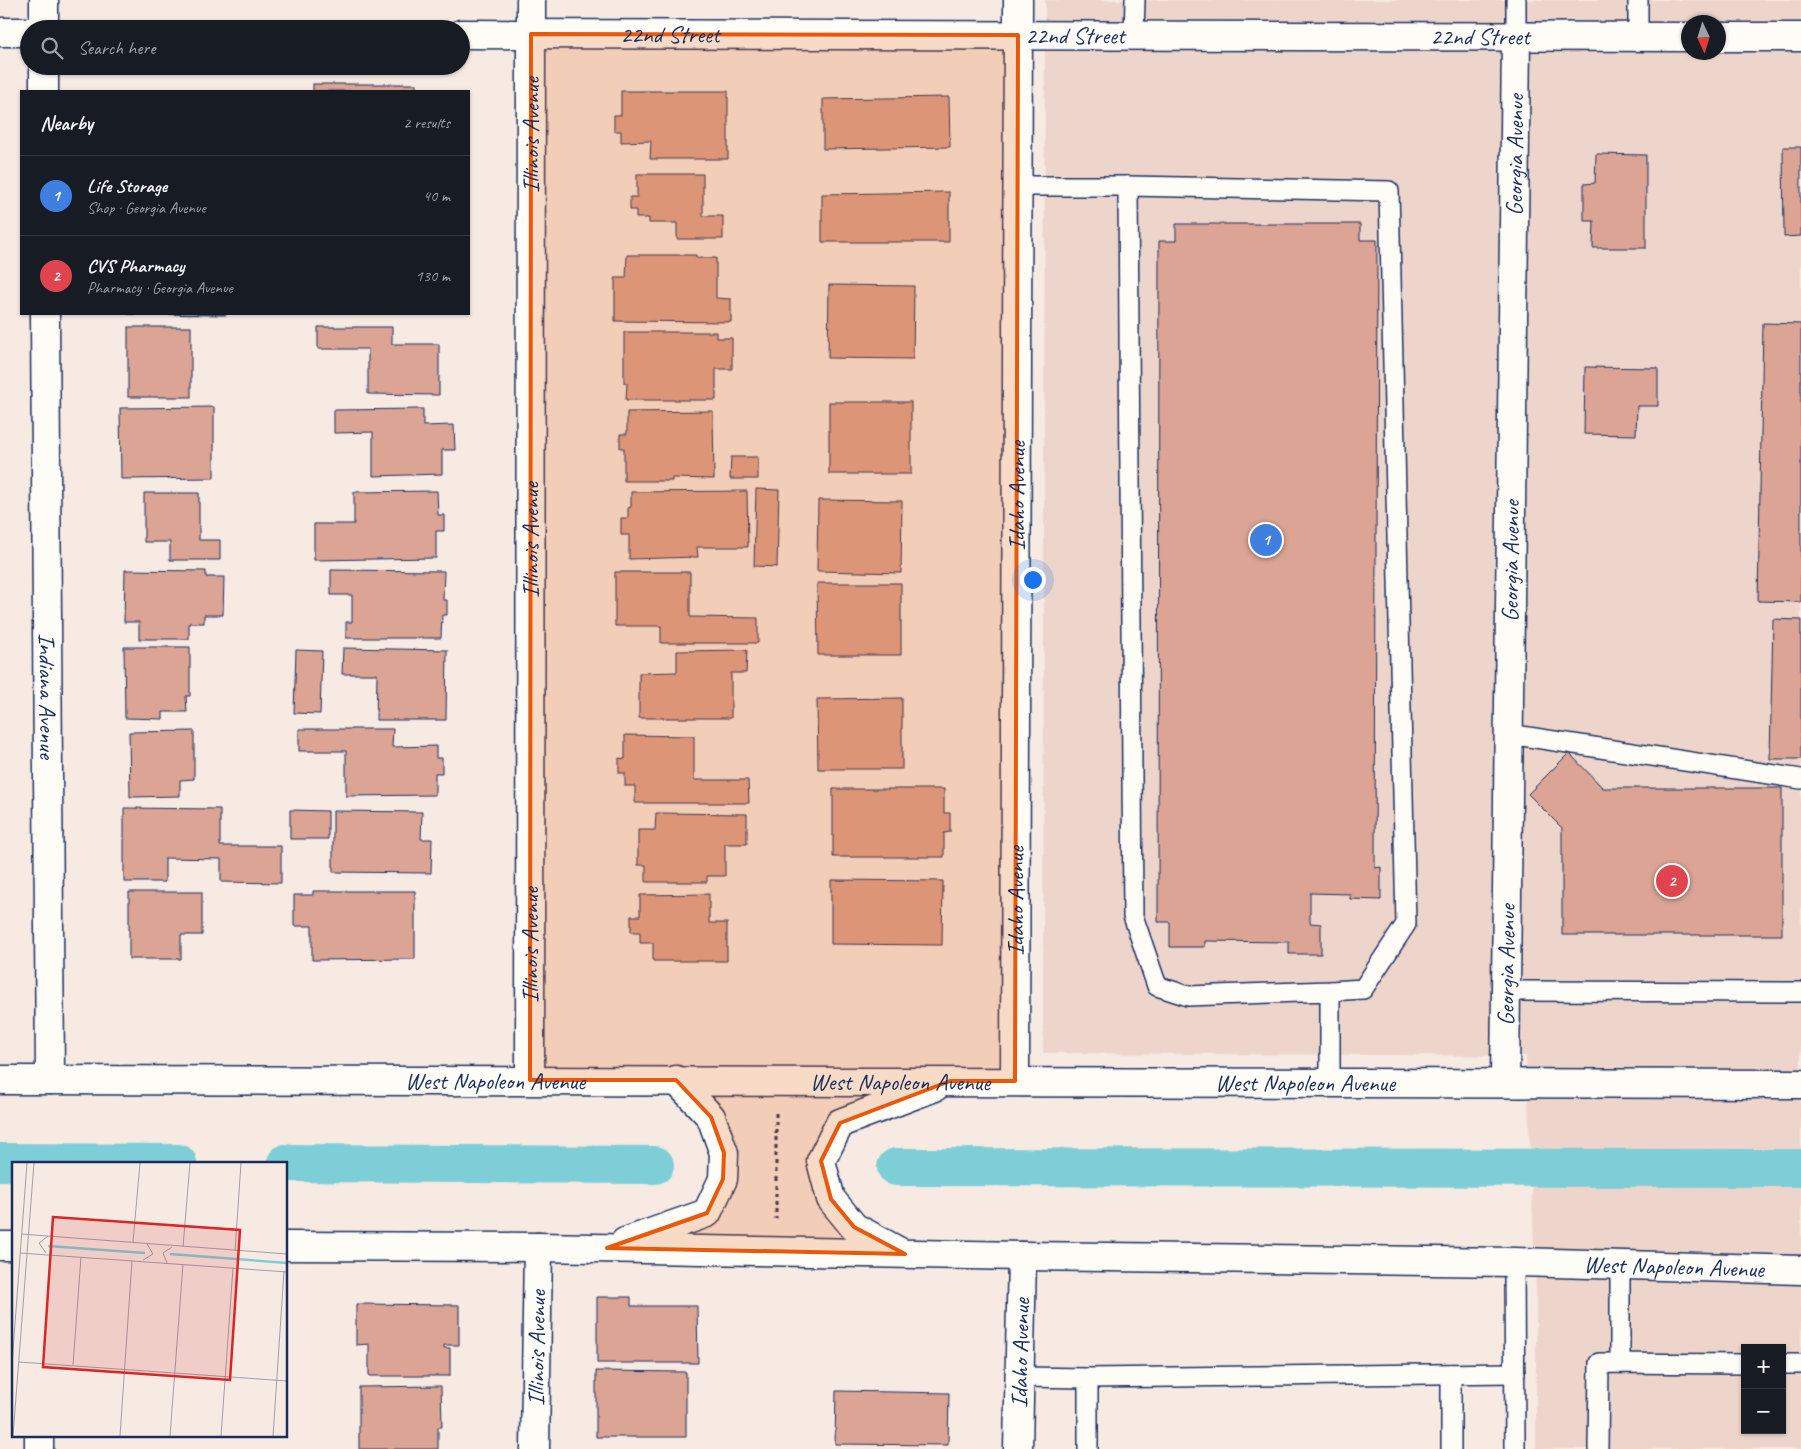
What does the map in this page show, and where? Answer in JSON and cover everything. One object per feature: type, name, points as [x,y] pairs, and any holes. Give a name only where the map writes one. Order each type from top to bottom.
[{"type":"street","points":[[44,0],[44,20]]},
{"type":"street","name":"Illinois Avenue","points":[[530,1080],[531,0]]},
{"type":"street","name":"Idaho Avenue","points":[[1015,1081],[1018,0]]},
{"type":"street","points":[[0,32],[20,32]]},
{"type":"street","name":"22nd Street","points":[[470,34],[1681,37]]},
{"type":"street","name":"Georgia Avenue","points":[[1505,1084],[1516,37]]},
{"type":"street","points":[[1726,37],[1801,38]]},
{"type":"street","points":[[44,75],[44,90]]},
{"type":"street","name":"Indiana Avenue","points":[[45,315],[50,1080]]},
{"type":"street","name":"West Napoleon Avenue","points":[[0,1080],[676,1080],[1801,1084]]},
{"type":"street","points":[[608,1248],[707,1213],[723,1179],[724,1153],[711,1117],[676,1080]]},
{"type":"street","points":[[905,1254],[854,1227],[832,1199],[821,1161],[840,1123],[950,1081]]},
{"type":"street","name":"West Napoleon Avenue","points":[[288,1246],[538,1247],[1022,1256],[1514,1262],[1801,1270]]},
{"type":"street","name":"Illinois Avenue","points":[[534,1449],[538,1247]]},
{"type":"street","name":"Idaho Avenue","points":[[1018,1449],[1022,1256]]},
{"type":"street","points":[[38,1449],[39,1436]]},
{"type":"lane","points":[[1134,36],[1135,0]]},
{"type":"lane","points":[[1516,0],[1516,37]]},
{"type":"lane","points":[[1638,0],[1638,37]]},
{"type":"lane","points":[[1018,186],[1128,186],[1389,191],[1406,924],[1363,989],[1188,996],[1157,986],[1133,916],[1128,186]]},
{"type":"lane","points":[[1509,734],[1801,779]]},
{"type":"lane","points":[[1330,991],[1330,1083]]},
{"type":"lane","points":[[1507,991],[1801,992]]},
{"type":"lane","points":[[1514,1262],[1515,1449]]},
{"type":"lane","points":[[1620,1265],[1620,1363]]},
{"type":"lane","points":[[1598,1449],[1599,1363],[1741,1364]]},
{"type":"lane","points":[[1786,1364],[1801,1364]]},
{"type":"lane","points":[[1451,1374],[1451,1449]]},
{"type":"lane","points":[[1020,1377],[1515,1374]]},
{"type":"lane","points":[[1088,1378],[1088,1449]]},
{"type":"path","points":[[776,1107],[776,1220]]},
{"type":"highlighted area","points":[[531,34],[1018,35],[1015,1081],[950,1081],[840,1123],[821,1161],[831,1199],[854,1227],[905,1254],[607,1248],[707,1213],[723,1179],[724,1153],[711,1117],[676,1080],[530,1080]]},
{"type":"shaded area","points":[[1045,0],[1801,0],[1801,1449],[1536,1449],[1536,1289],[1526,1056],[1043,1053]]},
{"type":"building","points":[[313,84],[416,84],[416,90],[313,90]]},
{"type":"building","points":[[621,91],[728,91],[728,159],[650,159],[651,141],[621,142],[621,131],[614,131],[614,115],[621,115]]},
{"type":"building","points":[[949,97],[950,147],[823,149],[823,99]]},
{"type":"building","points":[[1783,147],[1801,147],[1801,236],[1784,237]]},
{"type":"building","points":[[1596,154],[1646,155],[1646,248],[1593,248],[1594,221],[1584,221],[1584,184],[1595,183]]},
{"type":"building","points":[[637,174],[703,174],[703,216],[723,216],[723,239],[677,239],[677,223],[649,223],[649,218],[636,218],[636,210],[630,210],[630,197],[637,197]]},
{"type":"building","points":[[949,192],[949,242],[822,242],[822,194]]},
{"type":"building","points":[[1176,224],[1360,224],[1360,240],[1377,240],[1375,868],[1381,867],[1381,900],[1350,899],[1350,894],[1310,893],[1310,923],[1321,924],[1321,954],[1289,954],[1289,942],[1205,941],[1205,947],[1170,947],[1170,922],[1158,922],[1159,241],[1176,241]]},
{"type":"building","points":[[627,255],[696,255],[696,258],[716,258],[716,298],[731,299],[731,322],[615,321],[615,278],[626,278]]},
{"type":"building","points":[[829,285],[914,286],[913,359],[828,358]]},
{"type":"building","points":[[1763,323],[1801,324],[1801,602],[1758,601]]},
{"type":"building","points":[[128,327],[191,327],[191,397],[128,397]]},
{"type":"building","points":[[318,327],[392,327],[392,344],[439,344],[439,395],[368,394],[368,349],[318,349]]},
{"type":"building","points":[[624,332],[716,332],[716,338],[732,338],[732,369],[716,369],[716,400],[626,400]]},
{"type":"building","points":[[1585,367],[1658,368],[1658,406],[1637,406],[1636,435],[1584,434]]},
{"type":"building","points":[[829,402],[911,402],[911,474],[829,474]]},
{"type":"building","points":[[214,407],[214,478],[121,479],[120,408]]},
{"type":"building","points":[[423,409],[423,426],[454,425],[455,450],[442,450],[442,474],[373,476],[373,432],[334,433],[334,410]]},
{"type":"building","points":[[713,411],[714,479],[672,478],[672,481],[624,481],[624,448],[620,448],[620,434],[627,434],[627,412]]},
{"type":"building","points":[[731,457],[758,457],[758,479],[730,479]]},
{"type":"building","points":[[756,489],[779,490],[777,567],[754,566]]},
{"type":"building","points":[[437,491],[438,515],[444,515],[444,531],[436,531],[436,558],[314,560],[314,524],[354,524],[354,492]]},
{"type":"building","points":[[747,491],[748,547],[697,547],[698,557],[629,559],[629,535],[621,535],[621,518],[628,518],[628,508],[631,507],[631,492]]},
{"type":"building","points":[[144,493],[199,493],[199,540],[220,540],[220,560],[170,560],[170,542],[144,542]]},
{"type":"building","points":[[818,500],[902,501],[901,573],[817,571]]},
{"type":"building","points":[[125,570],[206,571],[206,577],[224,577],[223,615],[204,615],[204,623],[189,623],[189,639],[139,639],[139,622],[124,622]]},
{"type":"building","points":[[331,570],[444,571],[443,600],[447,600],[447,615],[442,615],[441,638],[346,638],[346,622],[352,622],[352,595],[331,595]]},
{"type":"building","points":[[615,572],[690,572],[690,617],[758,618],[758,643],[661,643],[661,626],[615,626]]},
{"type":"building","points":[[817,583],[901,583],[901,655],[818,655]]},
{"type":"building","points":[[1773,619],[1801,620],[1801,759],[1770,759]]},
{"type":"building","points":[[124,647],[190,647],[190,696],[186,696],[187,712],[163,712],[163,719],[125,718]]},
{"type":"building","points":[[343,648],[447,650],[446,720],[376,720],[377,674],[342,674]]},
{"type":"building","points":[[296,650],[322,651],[320,714],[294,713]]},
{"type":"building","points":[[747,650],[746,673],[731,673],[731,718],[639,718],[639,673],[677,672],[677,651]]},
{"type":"building","points":[[902,698],[902,769],[818,769],[817,699]]},
{"type":"building","points":[[299,729],[393,729],[392,747],[436,746],[436,758],[442,758],[442,773],[435,773],[435,795],[346,796],[346,751],[299,751]]},
{"type":"building","points":[[194,731],[194,779],[180,780],[180,796],[130,797],[129,732]]},
{"type":"building","points":[[625,735],[694,736],[694,780],[748,780],[749,803],[635,803],[635,786],[625,786],[625,773],[619,773],[619,758],[625,759]]},
{"type":"building","points":[[1569,753],[1603,788],[1782,788],[1782,935],[1562,935],[1562,828],[1528,794]]},
{"type":"building","points":[[833,789],[944,789],[944,813],[950,813],[950,832],[944,833],[944,857],[833,857]]},
{"type":"building","points":[[124,808],[220,809],[220,846],[281,846],[281,883],[221,882],[221,859],[165,858],[165,882],[124,882]]},
{"type":"building","points":[[290,810],[328,811],[328,839],[290,839]]},
{"type":"building","points":[[333,811],[422,812],[421,839],[432,839],[431,873],[333,872]]},
{"type":"building","points":[[656,813],[747,814],[747,844],[725,844],[725,876],[707,876],[707,882],[646,882],[646,865],[638,865],[638,830],[655,830]]},
{"type":"building","points":[[831,880],[943,881],[942,945],[831,944]]},
{"type":"building","points":[[313,891],[415,891],[415,959],[312,960],[312,926],[294,926],[294,895],[313,895]]},
{"type":"building","points":[[129,892],[202,892],[202,935],[181,935],[181,959],[129,959]]},
{"type":"building","points":[[709,894],[709,923],[727,923],[727,961],[653,961],[653,943],[640,943],[640,932],[631,932],[631,916],[640,916],[640,895]]},
{"type":"building","points":[[597,1297],[631,1297],[631,1306],[697,1306],[698,1363],[597,1363]]},
{"type":"building","points":[[356,1304],[459,1305],[459,1345],[444,1345],[444,1348],[450,1348],[450,1376],[369,1376],[369,1344],[356,1345]]},
{"type":"building","points":[[596,1371],[686,1372],[686,1437],[596,1437]]},
{"type":"building","points":[[441,1386],[442,1427],[438,1427],[438,1449],[359,1449],[359,1387]]},
{"type":"building","points":[[836,1391],[949,1393],[948,1445],[835,1444]]},
{"type":"waterway","points":[[0,1162],[12,1162]]},
{"type":"waterway","points":[[288,1163],[655,1165]]},
{"type":"waterway","points":[[896,1167],[1801,1168]]},
{"type":"place","name":"Life Storage","points":[[1266,540]]},
{"type":"place","name":"CVS Pharmacy","points":[[1672,881]]}]
